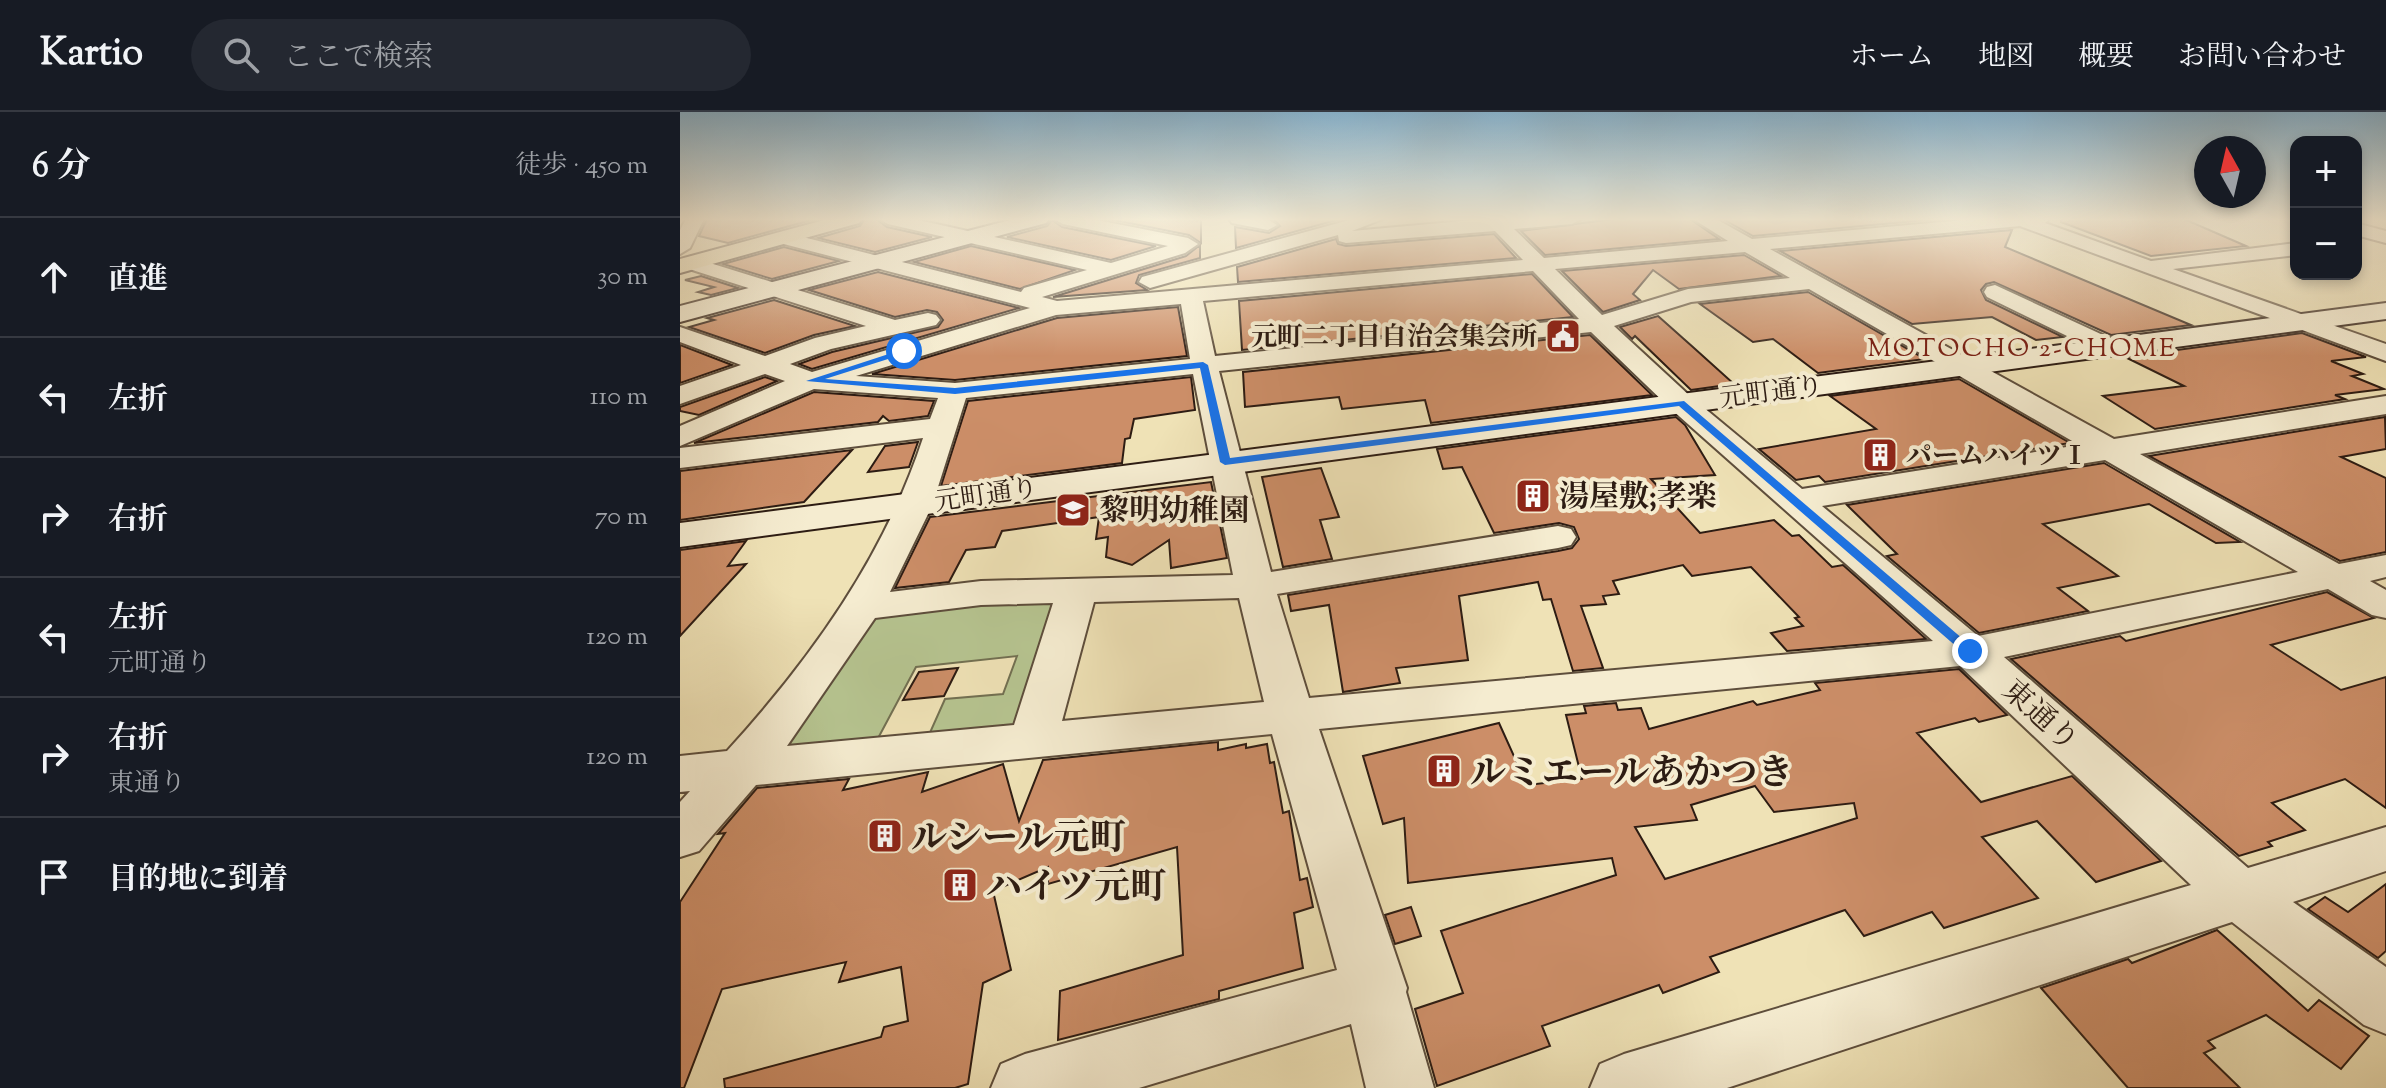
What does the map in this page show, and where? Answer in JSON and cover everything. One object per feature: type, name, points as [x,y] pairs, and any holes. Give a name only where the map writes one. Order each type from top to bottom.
[{"type":"street","points":[[700,265],[893,327]]},
{"type":"street","points":[[680,314],[868,265]]},
{"type":"street","points":[[888,265],[1057,308],[1543,265]]},
{"type":"street","points":[[1089,265],[1114,270]]},
{"type":"street","points":[[680,396],[824,343],[952,315],[1131,265]]},
{"type":"street","points":[[680,437],[757,401],[811,381],[1005,322],[1215,265]]},
{"type":"street","name":"東通り","points":[[1538,265],[1681,403],[1970,651],[2238,894],[2386,1004]]},
{"type":"street","points":[[1788,265],[1961,367],[2386,606]]},
{"type":"street","points":[[2147,265],[2151,265]]},
{"type":"street","points":[[2147,265],[2386,353]]},
{"type":"street","points":[[680,334],[811,381],[968,390],[1597,324],[1688,296],[1808,274]]},
{"type":"street","points":[[1995,292],[2109,347]]},
{"type":"street","points":[[1191,297],[1203,365],[1255,586],[1291,717],[1376,988],[1400,1088]]},
{"type":"street","name":"元町通り","points":[[680,535],[2386,311]]},
{"type":"street","points":[[680,836],[745,767],[862,607],[916,504],[940,427],[994,358],[1005,322]]},
{"type":"street","points":[[1947,329],[2002,361]]},
{"type":"street","points":[[1796,500],[2386,405]]},
{"type":"street","points":[[680,458],[940,427]]},
{"type":"street","points":[[862,607],[981,593],[1255,586],[1558,537]]},
{"type":"street","points":[[680,774],[1970,651],[2386,566]]},
{"type":"street","points":[[1033,741],[1077,591]]},
{"type":"street","points":[[1624,1088],[2386,849]]},
{"type":"street","points":[[1025,1088],[1376,988]]},
{"type":"green space","points":[[1066,598],[1026,727],[928,737],[945,699],[1003,694],[1017,656],[916,667],[876,742],[778,752],[873,611]]},
{"type":"building","points":[[725,265],[826,265],[772,279]]},
{"type":"building","points":[[924,265],[1051,265],[1075,270],[1020,289]]},
{"type":"building","points":[[1158,265],[1177,265],[1139,275],[1136,283],[1147,290],[1053,297]]},
{"type":"building","points":[[1246,265],[1440,265],[1238,282],[1237,267]]},
{"type":"building","points":[[1635,265],[1761,265],[1781,276],[1679,289],[1653,270],[1633,294],[1640,300],[1603,312],[1562,271]]},
{"type":"building","points":[[1804,265],[2047,265],[2191,325],[2111,335],[1994,282],[1986,284],[1981,290],[1986,300],[2063,337],[2036,340],[1992,317],[1912,324]]},
{"type":"building","points":[[878,272],[1019,308],[812,369],[799,364],[832,352],[938,327],[943,320],[937,312],[927,310],[895,317],[809,290]]},
{"type":"building","points":[[1532,274],[1573,317],[1242,350],[1239,301]]},
{"type":"building","points":[[701,276],[738,288],[711,295],[698,292],[714,287],[685,280]]},
{"type":"building","points":[[1808,292],[1925,359],[1818,373],[1773,339],[1753,342],[1700,304]]},
{"type":"building","points":[[774,300],[855,326],[814,335],[765,353],[689,327],[714,320],[707,318]]},
{"type":"building","points":[[1178,307],[1187,356],[955,380],[872,374],[1057,318]]},
{"type":"building","points":[[1658,316],[1734,384],[1691,390],[1635,336],[1632,339],[1620,327]]},
{"type":"building","points":[[2302,333],[2366,357],[2331,361],[2363,374],[2352,376],[2384,389],[2335,395],[2345,399],[2155,429],[2103,396],[2184,386],[2125,357]]},
{"type":"building","points":[[1590,335],[1652,395],[1431,423],[1425,400],[1342,409],[1339,397],[1245,407],[1243,372]]},
{"type":"building","points":[[680,345],[732,365],[680,383]]},
{"type":"building","points":[[765,377],[777,381],[699,415],[680,411],[680,407]]},
{"type":"building","points":[[1191,377],[1195,410],[1134,419],[1130,438],[1125,439],[1122,463],[941,486],[968,401]]},
{"type":"building","points":[[1959,379],[2070,443],[1825,482],[1819,476],[1796,480],[1759,449],[1876,429],[1830,396]]},
{"type":"building","points":[[814,392],[934,401],[928,416],[889,421],[883,416],[878,422],[694,443]]},
{"type":"building","points":[[1676,417],[1685,425],[1715,475],[1651,479],[1700,533],[1774,520],[1792,536],[1799,535],[1832,567],[1843,565],[1926,639],[1787,651],[1771,633],[1803,626],[1795,618],[1799,617],[1751,567],[1692,576],[1683,565],[1613,581],[1619,594],[1603,596],[1606,604],[1581,606],[1603,668],[1573,671],[1551,599],[1543,600],[1538,582],[1459,596],[1468,660],[1396,668],[1400,683],[1343,692],[1329,605],[1291,611],[1288,595],[1558,551],[1572,548],[1579,539],[1574,527],[1559,523],[1494,533],[1462,467],[1443,469],[1437,449]]},
{"type":"building","points":[[2385,417],[2386,449],[2341,457],[2386,478],[2386,552],[2340,561],[2149,456]]},
{"type":"building","points":[[918,442],[909,467],[868,472],[885,446]]},
{"type":"building","points":[[852,450],[804,502],[680,520],[680,471]]},
{"type":"building","points":[[2104,463],[2240,542],[2216,543],[2149,504],[2043,524],[2118,576],[2058,588],[2088,611],[1979,633],[1887,556],[1897,554],[1847,505]]},
{"type":"building","points":[[1321,468],[1339,517],[1320,520],[1332,559],[1283,567],[1262,477]]},
{"type":"building","points":[[1211,482],[1227,558],[1171,568],[1169,540],[1132,565],[1106,557],[1108,537],[1096,539],[1099,517],[1002,531],[995,547],[966,550],[949,582],[895,588],[930,517]]},
{"type":"building","points":[[746,541],[728,566],[746,564],[680,636],[680,550]]},
{"type":"building","points":[[2327,592],[2374,618],[2271,645],[2341,690],[2386,677],[2386,808],[2345,779],[2272,803],[2305,830],[2268,842],[2272,846],[2239,856],[2011,659],[2120,636],[2126,641]]},
{"type":"building","points":[[958,668],[944,696],[903,700],[919,672]]},
{"type":"building","points":[[1959,669],[2007,715],[1979,722],[1975,718],[1917,733],[1981,802],[2072,776],[2161,861],[2096,882],[2037,821],[1982,837],[2038,898],[1944,928],[1932,912],[1864,936],[1845,910],[1710,957],[1719,972],[1663,993],[1659,985],[1542,1026],[1550,1046],[1437,1086],[1415,1009],[1463,993],[1441,931],[1616,875],[1612,858],[1408,883],[1404,818],[1383,824],[1363,756],[1499,723],[1527,785],[1582,779],[1566,715],[1586,713],[1584,706],[1616,703],[1618,710],[1641,708],[1649,729],[1753,701],[1757,705],[1820,690],[1815,683]],"holes":[[[1755,786],[1774,812],[1854,803],[1857,818],[1665,879],[1635,827],[1697,820],[1691,805]]]},
{"type":"building","points":[[1218,742],[1218,750],[1246,744],[1246,748],[1267,744],[1270,763],[1274,762],[1283,813],[1289,811],[1300,880],[1307,878],[1313,907],[1294,913],[1303,968],[1219,991],[1219,999],[1058,1040],[1060,991],[1183,955],[1177,847],[1048,884],[1048,867],[993,891],[1011,970],[983,983],[968,1084],[955,1088],[725,1088],[724,1079],[881,1037],[884,1027],[908,1021],[901,967],[839,982],[846,962],[722,989],[684,1088],[680,1088],[680,902],[725,833],[718,834],[757,788],[849,779],[843,790],[928,772],[922,792],[1003,764],[1019,821],[1043,760]]},
{"type":"building","points":[[2386,884],[2386,951],[2378,958],[2308,909],[2325,897],[2348,912]]},
{"type":"building","points":[[1411,907],[1421,936],[1395,944],[1385,915]]},
{"type":"building","points":[[2217,930],[2308,1011],[2319,1000],[2369,1036],[2341,1069],[2266,1015],[2208,1041],[2215,1048],[2204,1053],[2240,1088],[2128,1088],[2041,988],[2128,959],[2132,963]]},
{"type":"place","name":"元町二丁目自治会集会所","points":[[1563,336]]},
{"type":"place","name":"パームハイツⅠ","points":[[1880,455]]},
{"type":"place","name":"湯屋敷;孝楽","points":[[1533,496]]},
{"type":"place","name":"黎明幼稚園","points":[[1073,510]]},
{"type":"place","name":"ルミエールあかつき","points":[[1444,771]]},
{"type":"place","name":"ルシール元町","points":[[885,836]]},
{"type":"place","name":"ハイツ元町","points":[[960,885]]},
{"type":"district","name":"MOTOCHO 2-CHOME","points":[[2022,347]]},
{"type":"route","points":[[904,351],[811,381],[955,391],[1203,365],[1225,462],[1681,403],[1970,651]]}]
